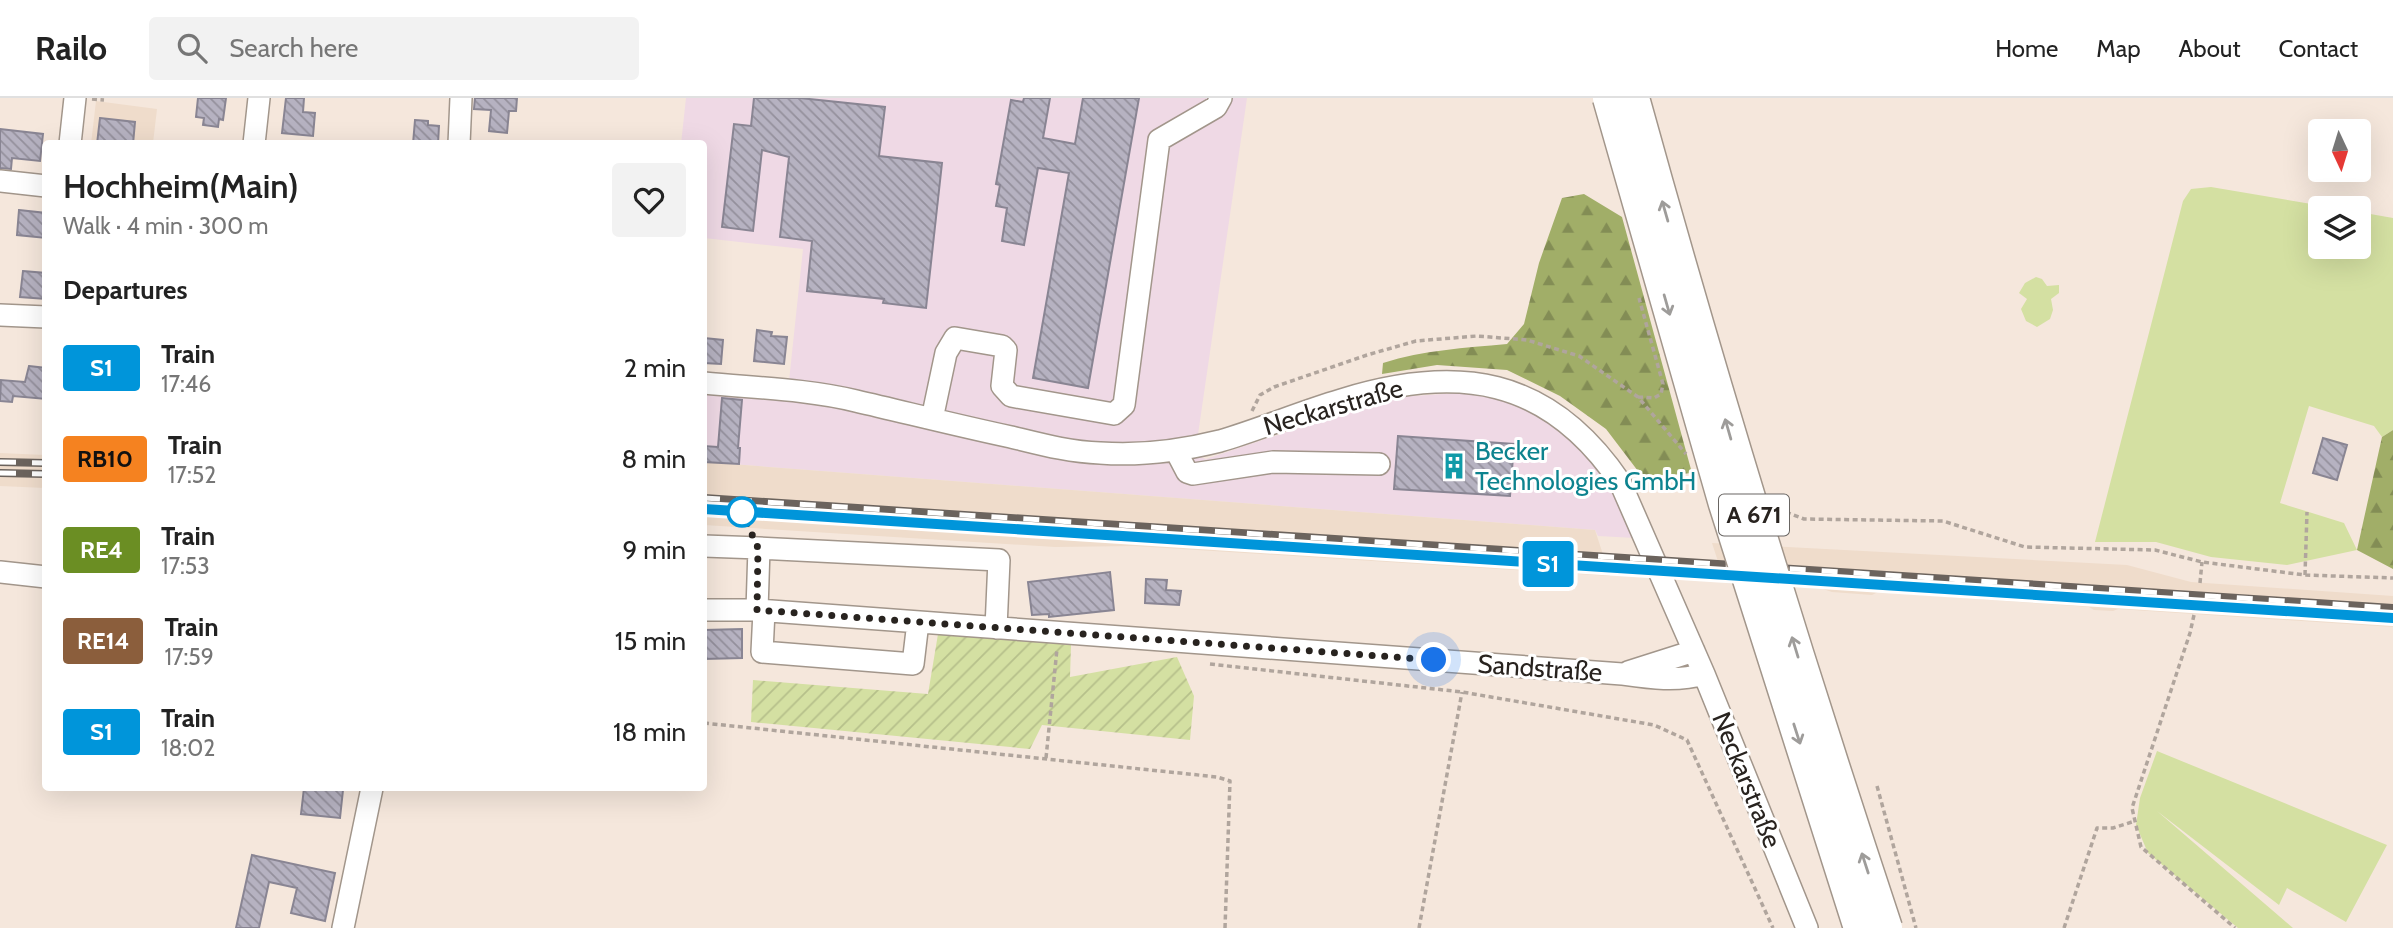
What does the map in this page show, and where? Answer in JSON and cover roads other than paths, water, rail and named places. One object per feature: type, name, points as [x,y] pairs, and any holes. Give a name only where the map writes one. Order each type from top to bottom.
[{"type":"highway","name":"A 671","points":[[1609,98],[1721,491],[1860,928]]},
{"type":"highway","name":"A 671","points":[[1633,98],[1746,489],[1886,928]]},
{"type":"street","points":[[70,140],[75,98]]},
{"type":"street","points":[[254,140],[259,98]]},
{"type":"street","points":[[459,140],[461,98]]},
{"type":"street","points":[[932,419],[946,353],[955,338],[1002,346],[1006,350],[1002,386],[1011,396],[1114,414],[1124,405],[1159,140],[1216,107],[1222,98]]},
{"type":"street","points":[[0,181],[42,186]]},
{"type":"street","points":[[0,315],[42,317]]},
{"type":"street","name":"Neckarstraße","points":[[707,383],[830,396],[1066,450],[1124,454],[1176,451],[1222,440],[1370,391],[1430,381],[1474,383],[1525,397],[1554,413],[1581,433],[1602,456],[1620,482],[1704,674],[1807,928]]},
{"type":"street","points":[[1176,451],[1187,472],[1193,474],[1273,462],[1378,464]]},
{"type":"street","points":[[707,546],[999,560],[996,628]]},
{"type":"street","points":[[758,548],[762,652],[913,664],[918,622]]},
{"type":"street","points":[[0,572],[42,577]]},
{"type":"street","name":"Sandstraße","points":[[707,610],[760,610],[1622,674],[1657,679],[1691,678],[1704,674]]},
{"type":"street","name":"Sandstraße","points":[[1622,674],[1694,651]]},
{"type":"street","points":[[343,928],[371,791]]},
{"type":"railway","points":[[0,462],[42,463]]},
{"type":"railway","points":[[0,473],[42,474]]},
{"type":"railway","points":[[707,498],[2393,608]]},
{"type":"railway","points":[[707,509],[1097,534]]},
{"type":"railway","points":[[1405,554],[1740,574]]},
{"type":"train","name":"S1","points":[[707,509],[2393,618]]},
{"type":"place","name":"Becker Technologies GmbH","points":[[1454,466]]}]
